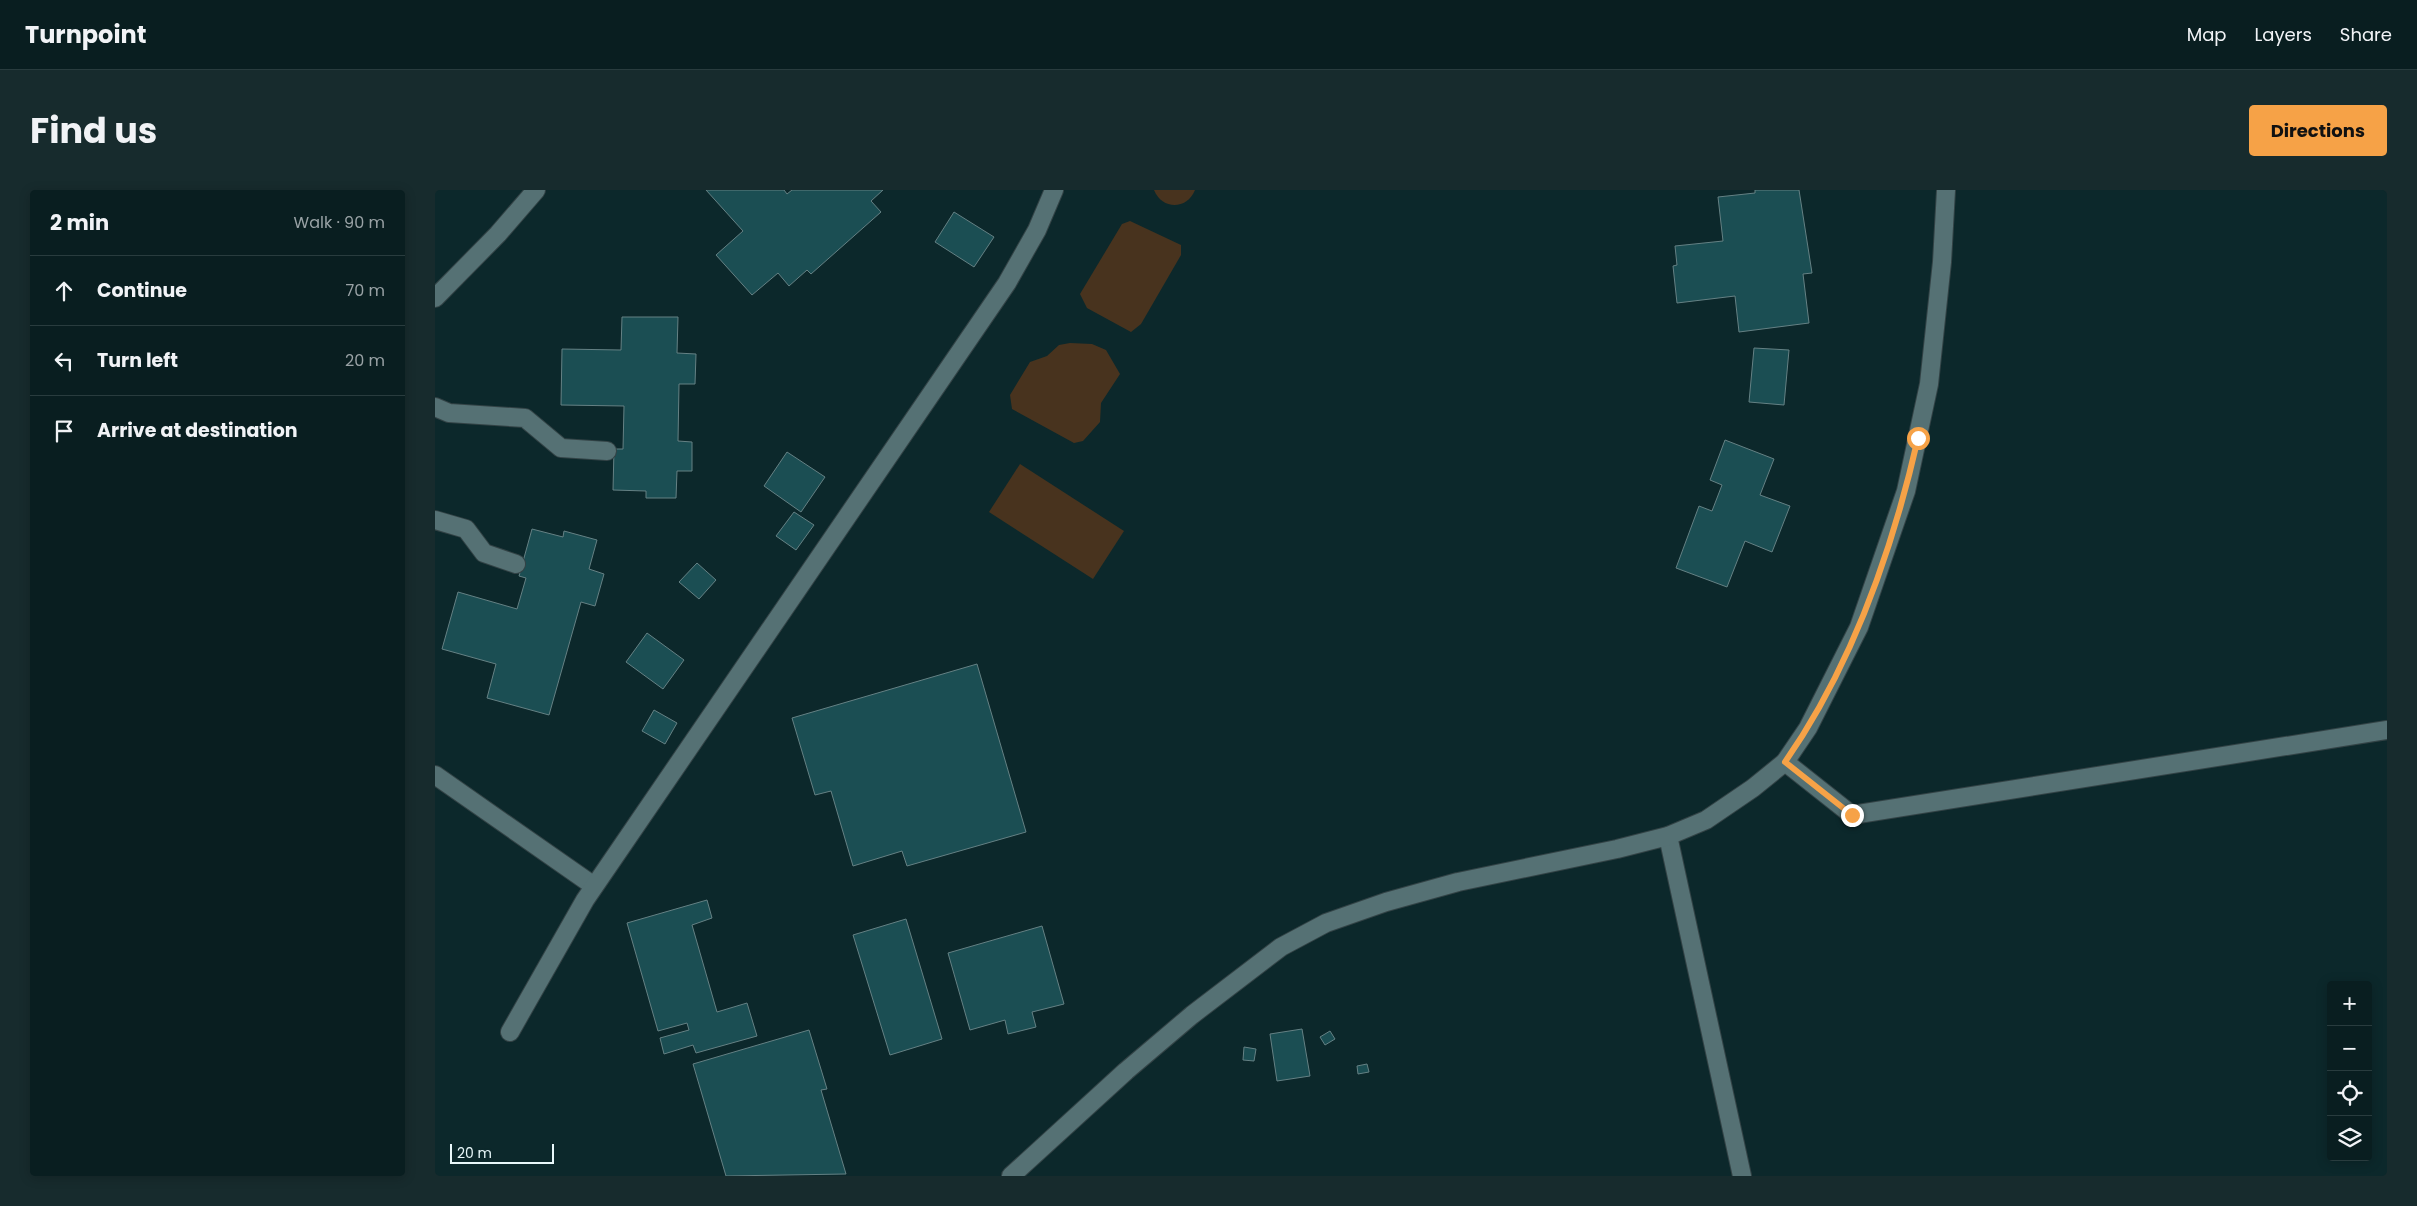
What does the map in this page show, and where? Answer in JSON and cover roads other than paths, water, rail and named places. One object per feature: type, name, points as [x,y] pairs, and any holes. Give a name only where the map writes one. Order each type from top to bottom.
[{"type":"lane","points":[[435,298],[498,234],[536,190]]},
{"type":"lane","points":[[510,1032],[594,886],[1007,283],[1037,230],[1054,190]]},
{"type":"lane","points":[[1011,1176],[1126,1070],[1192,1015],[1281,947],[1326,923],[1386,902],[1458,882],[1617,849],[1668,836],[1706,820],[1753,788],[1785,762],[1808,728],[1859,627],[1906,491],[1929,384],[1942,262],[1946,190]]},
{"type":"lane","points":[[435,407],[449,413],[525,418],[561,448],[607,451]]},
{"type":"lane","points":[[435,520],[466,529],[484,553],[516,564]]},
{"type":"lane","points":[[1785,762],[1852,815],[2387,730]]},
{"type":"lane","points":[[435,775],[594,886]]},
{"type":"lane","points":[[1668,836],[1742,1176]]}]
